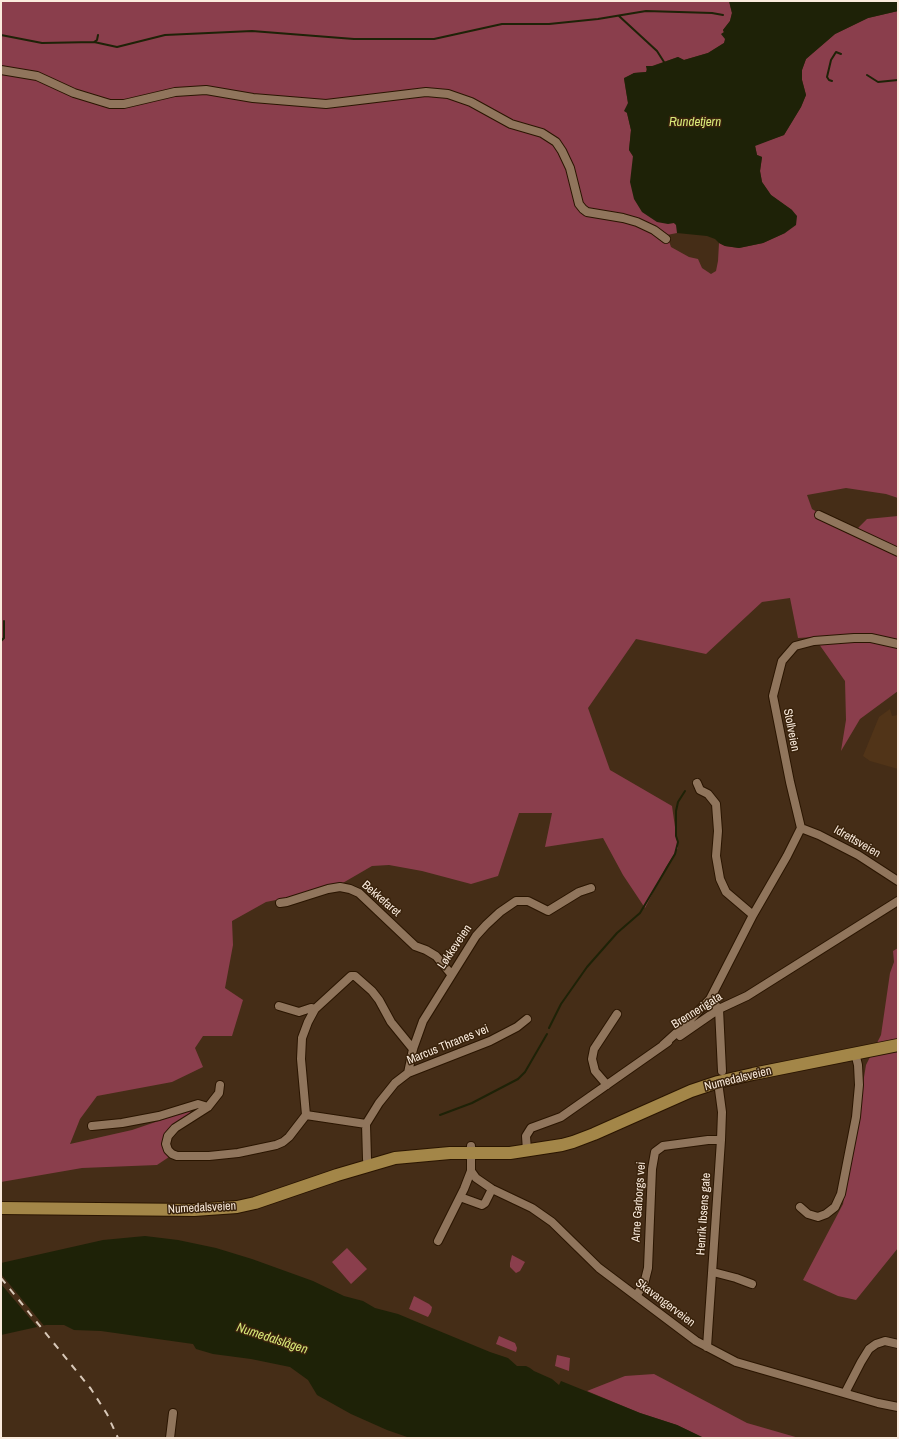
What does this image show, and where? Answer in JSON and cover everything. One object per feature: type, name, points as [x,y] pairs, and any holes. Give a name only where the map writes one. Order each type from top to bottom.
[{"type":"main road","name":"Numedalsveien","points":[[1,1208],[200,1210],[224,1208],[255,1202],[405,1154],[431,1148],[471,1149],[501,1153],[527,1148],[562,1145],[585,1137],[691,1091],[720,1076],[742,1076],[898,1045]]},
{"type":"street","points":[[1,70],[37,76],[67,90],[110,104],[124,104],[175,92],[206,90],[253,98],[326,104],[426,92],[448,94],[471,102],[511,124],[542,133],[556,142],[570,168],[580,204],[587,212],[637,222],[654,230],[666,239]]},
{"type":"street","points":[[819,515],[898,552]]},
{"type":"street","name":"Stollveien","points":[[801,828],[790,782],[773,696],[782,661],[795,646],[814,641],[871,638],[898,644]]},
{"type":"street","points":[[697,783],[700,790],[708,794],[716,804],[718,831],[716,856],[720,879],[726,892],[753,915]]},
{"type":"street","points":[[663,1045],[710,999],[753,915],[801,828]]},
{"type":"street","name":"Idrettsveien","points":[[801,828],[820,835],[858,855],[898,881]]},
{"type":"street","name":"Bekkefaret","points":[[280,903],[288,902],[328,889],[340,887],[350,888],[359,893],[415,946],[436,956],[451,974]]},
{"type":"street","name":"Løkkeveien","points":[[408,1073],[413,1049],[423,1021],[476,936],[500,912],[516,902],[528,901],[548,911],[579,892],[591,888]]},
{"type":"street","name":"Brennerigata","points":[[527,1148],[526,1136],[527,1132],[531,1128],[561,1117],[663,1045],[680,1036],[719,1009],[747,996],[898,901]]},
{"type":"street","points":[[220,1085],[219,1093],[208,1107],[175,1128],[168,1136],[166,1144],[168,1150],[172,1154],[177,1156],[209,1156],[238,1153],[268,1147],[283,1142],[306,1115],[301,1059],[302,1038],[308,1022],[318,1006],[351,976],[355,976],[372,991],[379,1000],[391,1022],[413,1049]]},
{"type":"street","points":[[710,999],[719,1009]]},
{"type":"street","points":[[279,1006],[299,1012],[318,1006]]},
{"type":"street","name":"Henrik Ibsens gate","points":[[708,1347],[722,1112],[719,1009]]},
{"type":"street","points":[[607,1085],[595,1071],[592,1059],[594,1049],[617,1014]]},
{"type":"street","name":"Marcus Thranes vei","points":[[366,1124],[379,1103],[395,1084],[408,1073],[490,1042],[517,1027],[527,1019]]},
{"type":"street","points":[[800,1207],[808,1214],[818,1217],[826,1214],[835,1207],[840,1194],[856,1117],[859,1085],[858,1066],[855,1053]]},
{"type":"street","points":[[92,1126],[122,1123],[159,1116],[198,1104],[208,1107]]},
{"type":"street","points":[[306,1115],[366,1124],[368,1166]]},
{"type":"street","name":"Arne Garborgs vei","points":[[636,1296],[644,1284],[648,1268],[652,1169],[655,1152],[663,1146],[721,1140]]},
{"type":"street","points":[[438,1241],[471,1171],[471,1149]]},
{"type":"street","name":"Skavangerveien","points":[[471,1171],[476,1178],[492,1189],[532,1208],[552,1222],[599,1268],[696,1341],[736,1362],[878,1403],[898,1407]]},
{"type":"street","points":[[460,1197],[482,1205],[485,1203],[492,1189]]},
{"type":"street","points":[[713,1272],[752,1284]]},
{"type":"street","points":[[845,1393],[869,1349],[884,1341],[898,1344]]},
{"type":"street","points":[[170,1438],[173,1413]]},
{"type":"shaded area","points":[[1,1],[729,1],[732,13],[730,21],[723,30],[726,39],[724,43],[708,53],[684,60],[678,57],[652,66],[646,66],[647,72],[634,73],[624,79],[628,103],[627,113],[631,130],[629,150],[674,223],[677,225],[677,233],[667,235],[671,247],[689,257],[698,259],[702,268],[711,274],[716,271],[719,243],[725,246],[739,248],[763,243],[785,233],[792,210],[771,195],[762,182],[760,171],[762,157],[757,155],[755,145],[784,135],[801,107],[806,95],[802,80],[802,70],[806,59],[835,34],[868,18],[898,11],[898,498],[886,494],[846,488],[807,495],[812,509],[843,528],[855,531],[867,519],[898,516],[898,691],[860,719],[841,751],[846,720],[845,681],[814,637],[798,638],[790,598],[762,602],[706,654],[636,639],[588,708],[610,770],[672,806],[678,848],[666,867],[645,908],[623,875],[603,838],[545,847],[552,813],[519,813],[498,876],[471,884],[422,871],[389,865],[372,866],[341,884],[305,894],[266,902],[232,921],[233,945],[225,988],[243,1000],[232,1036],[203,1036],[195,1048],[203,1067],[172,1082],[97,1096],[80,1119],[70,1144],[132,1130],[191,1110],[185,1124],[169,1139],[169,1157],[157,1165],[82,1168],[1,1182]]},
{"type":"shaded area","points":[[890,709],[892,716],[898,715],[898,769],[870,761],[863,756],[879,717]]},
{"type":"shaded area","points":[[898,948],[898,1248],[856,1300],[838,1296],[803,1280],[843,1204],[866,1065],[881,1035],[890,973],[894,962],[893,951]]},
{"type":"shaded area","points":[[347,1248],[367,1269],[351,1284],[332,1262]]},
{"type":"shaded area","points":[[512,1255],[525,1262],[520,1271],[516,1273],[510,1267]]},
{"type":"shaded area","points":[[414,1296],[432,1307],[428,1317],[409,1309]]},
{"type":"shaded area","points":[[499,1336],[515,1343],[517,1348],[516,1352],[496,1344]]},
{"type":"shaded area","points":[[557,1355],[570,1358],[569,1371],[555,1366]]},
{"type":"shaded area","points":[[654,1374],[747,1423],[799,1438],[704,1438],[677,1425],[640,1413],[587,1391],[625,1376]]},
{"type":"water","name":"Rundetjern","points":[[729,1],[898,1],[898,11],[868,18],[835,34],[806,59],[802,70],[802,80],[806,95],[801,107],[784,135],[755,146],[757,155],[762,157],[760,171],[762,182],[771,195],[792,210],[797,216],[796,225],[785,233],[763,243],[739,248],[725,246],[715,239],[707,236],[677,233],[676,225],[674,223],[668,224],[657,222],[642,212],[634,199],[630,182],[633,156],[629,150],[631,130],[627,113],[624,111],[628,103],[624,78],[634,73],[646,72],[646,66],[653,66],[678,57],[684,60],[708,53],[724,43],[725,39],[721,34],[724,32],[723,30],[730,21],[732,13]]},
{"type":"water","name":"Numedalslågen","points":[[145,1236],[178,1240],[216,1248],[313,1281],[344,1296],[363,1301],[375,1308],[398,1314],[508,1358],[517,1366],[526,1366],[552,1379],[559,1385],[561,1381],[640,1413],[677,1425],[704,1438],[410,1438],[387,1430],[351,1414],[317,1395],[308,1380],[290,1367],[251,1359],[213,1354],[196,1349],[193,1344],[101,1331],[74,1330],[64,1325],[46,1325],[1,1335],[1,1263],[103,1240]]},
{"type":"pier","points":[[1,1274],[45,1327],[39,1329],[1,1284]]},
{"type":"waterway","points":[[1,35],[42,43],[94,42],[117,47],[165,35],[252,31],[354,39],[434,39],[502,24],[549,24],[598,19],[646,11],[712,13],[723,15]]},
{"type":"waterway","points":[[619,16],[657,51],[664,62]]},
{"type":"waterway","points":[[94,42],[97,40],[98,35]]},
{"type":"waterway","points":[[832,81],[827,77],[831,60],[836,52],[841,54]]},
{"type":"waterway","points":[[867,75],[878,82],[898,80]]},
{"type":"waterway","points":[[1,641],[4,638],[4,621]]},
{"type":"waterway","points":[[549,1028],[561,1004],[587,967],[617,933],[640,913],[675,854],[678,842],[676,836],[676,811],[678,802],[685,791]]},
{"type":"waterway","points":[[440,1115],[472,1103],[518,1079],[525,1072],[547,1034]]},
{"type":"railway","points":[[1,1278],[91,1389],[107,1414],[118,1438]]}]
